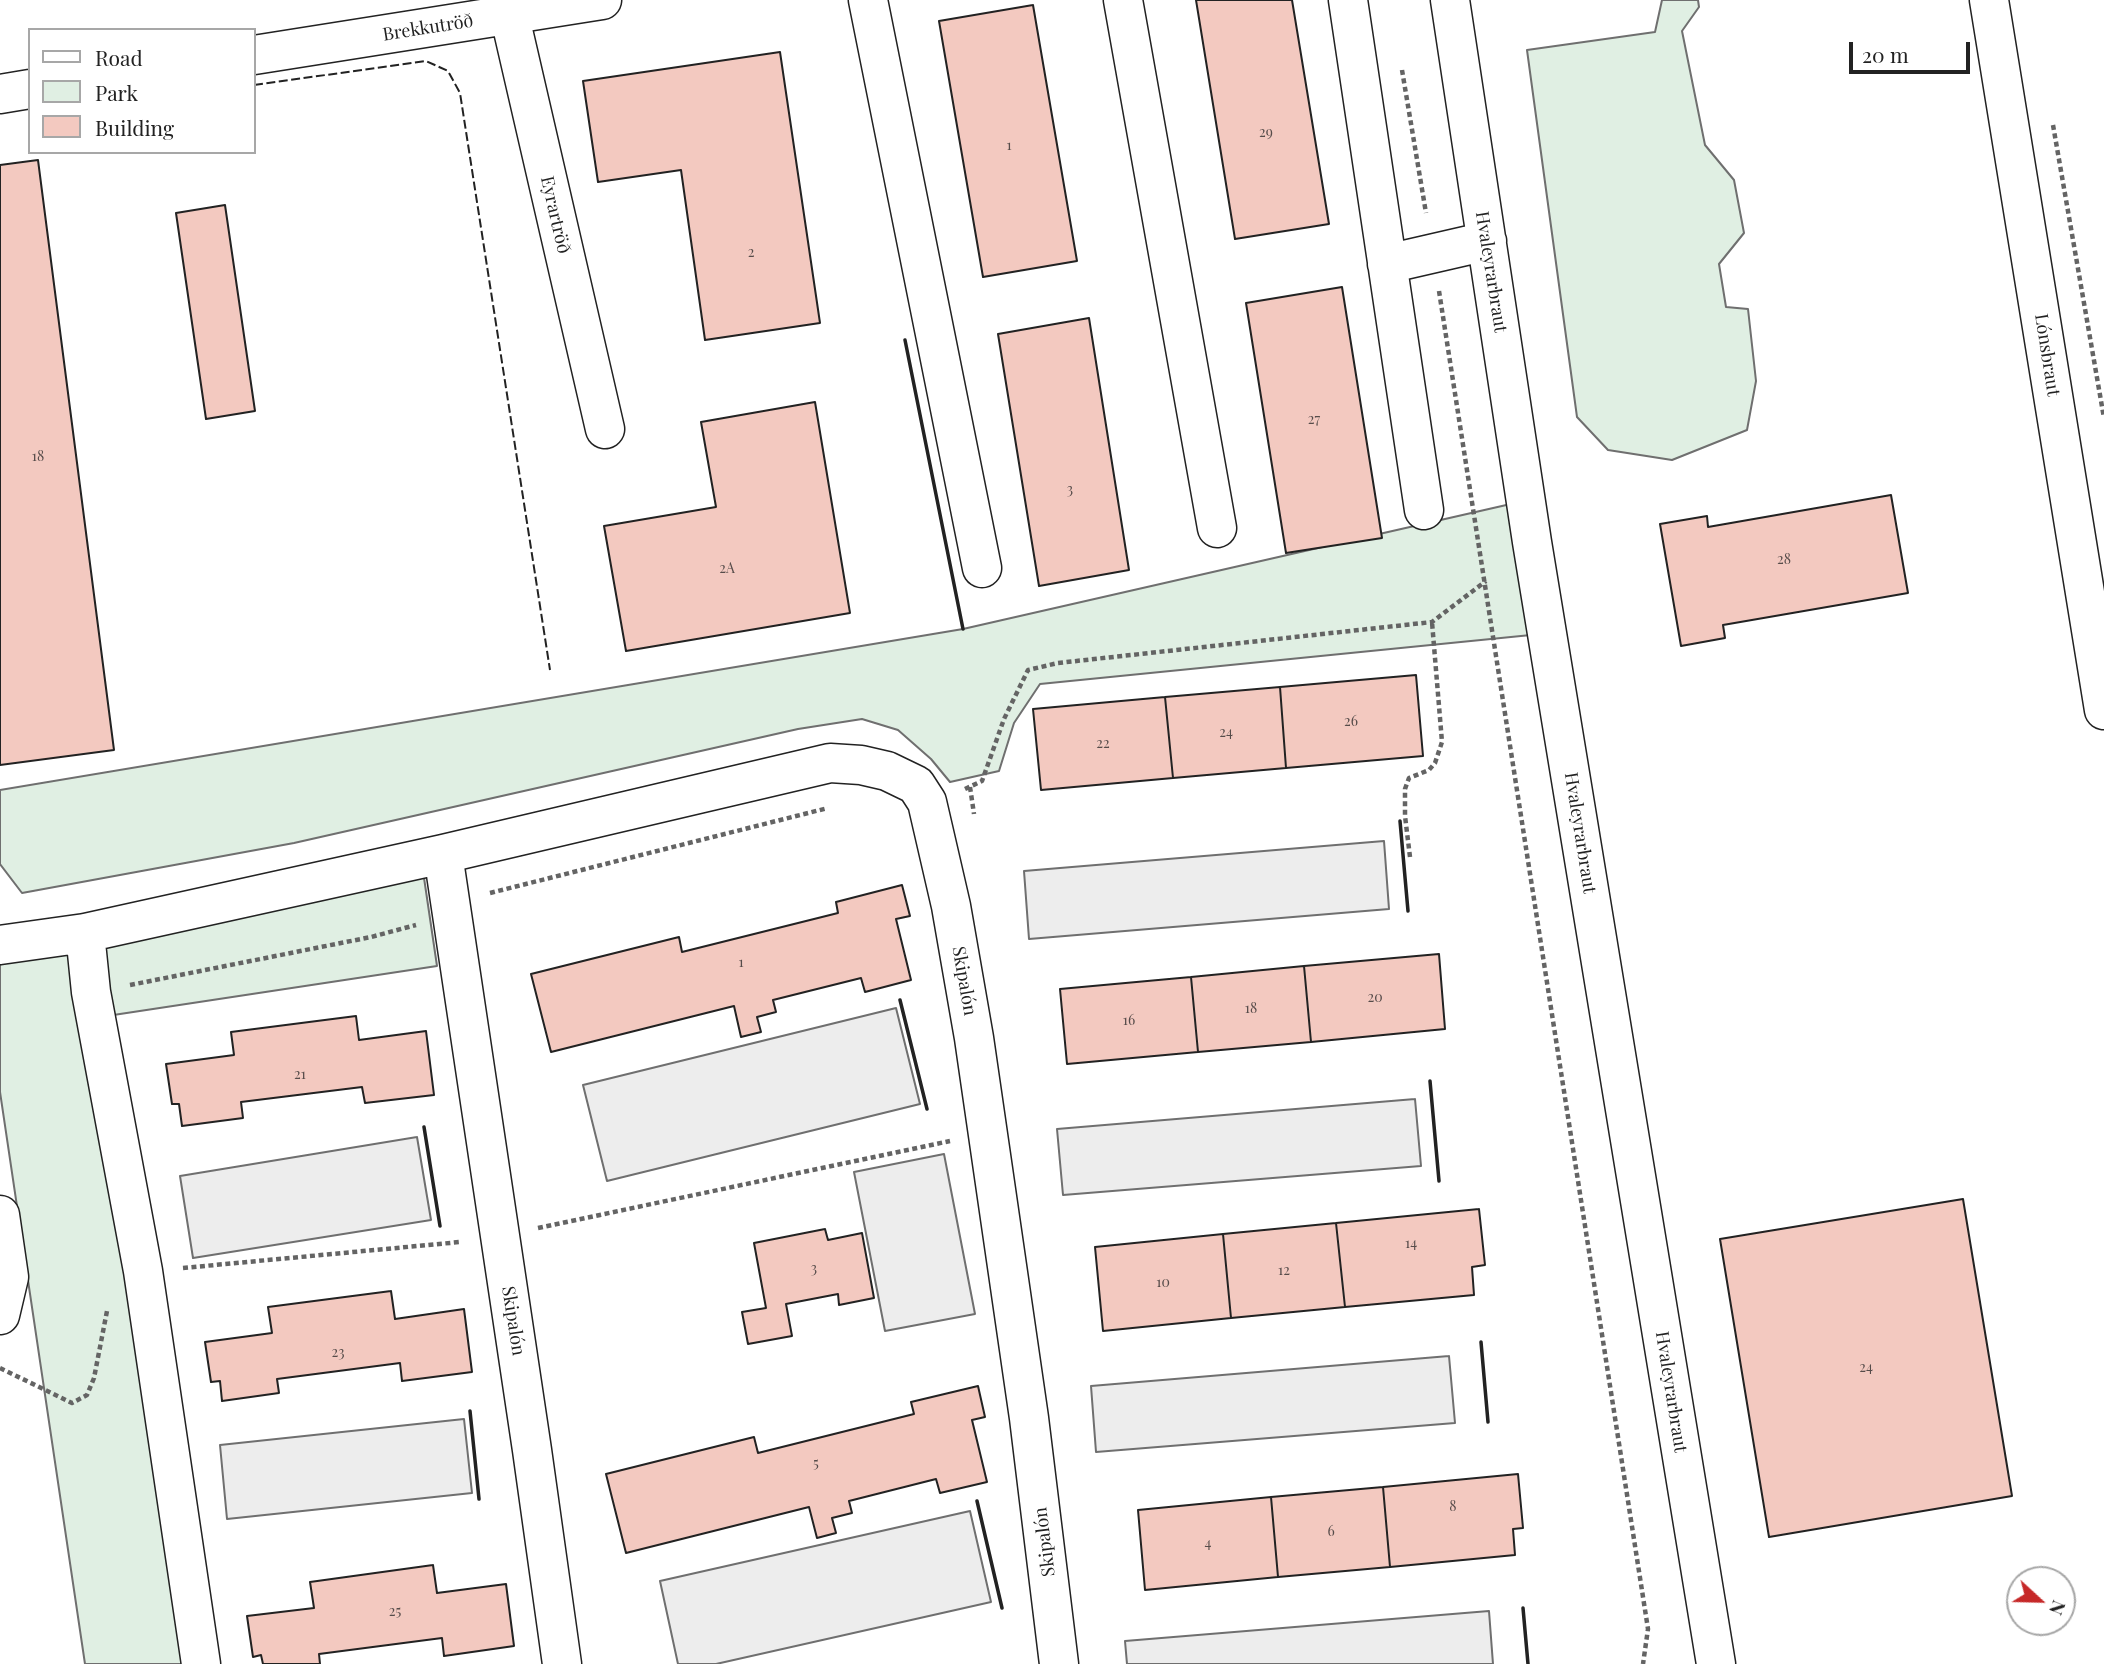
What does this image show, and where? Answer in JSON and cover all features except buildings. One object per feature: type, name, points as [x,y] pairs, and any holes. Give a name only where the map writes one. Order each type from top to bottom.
[{"type":"street","name":"Brekkutröð","points":[[256,55],[507,8],[602,0]]},
{"type":"street","points":[[868,0],[982,568]]},
{"type":"street","points":[[1123,0],[1217,528]]},
{"type":"street","points":[[1348,0],[1424,510]]},
{"type":"street","name":"Hvaleyrarbraut","points":[[1450,0],[1532,542],[1716,1664]]},
{"type":"street","name":"Lónsbraut","points":[[1989,0],[2104,710]]},
{"type":"street","name":"Eyrartröð","points":[[507,8],[606,429]]},
{"type":"street","points":[[0,94],[28,89]]},
{"type":"street","points":[[1387,264],[1487,241]]},
{"type":"street","name":"Skipalón","points":[[0,945],[85,933],[443,854],[830,763],[861,765],[887,771],[916,785],[927,802],[951,906],[988,1133],[1030,1418],[1059,1664]]},
{"type":"street","name":"Skipalón","points":[[443,854],[562,1664]]},
{"type":"street","points":[[85,933],[91,992],[143,1271],[201,1664]]},
{"type":"street","points":[[0,1215],[9,1277],[0,1315]]},
{"type":"path","points":[[1402,67],[1486,581],[1562,1087],[1648,1629],[1643,1664]]},
{"type":"path","points":[[2053,121],[2104,418]]},
{"type":"path","points":[[1410,858],[1405,789],[1409,778],[1430,770],[1442,742],[1432,622],[1486,581]]},
{"type":"path","points":[[402,1248],[500,1236],[988,1133]]},
{"type":"green space","points":[[1662,0],[1698,0],[1699,7],[1682,31],[1705,145],[1734,180],[1744,233],[1719,264],[1726,307],[1748,309],[1756,381],[1747,430],[1672,460],[1608,450],[1577,417],[1527,50],[1655,32]]},
{"type":"green space","points":[[1537,498],[1551,633],[1040,684],[1014,723],[999,771],[950,782],[931,759],[898,730],[862,719],[798,729],[294,843],[22,893],[0,864],[0,790],[963,629]]},
{"type":"green space","points":[[423,871],[437,966],[87,1019],[183,1664],[85,1664],[0,1092],[0,934]]},
{"type":"shaded area","points":[[1384,841],[1389,909],[1029,939],[1024,871]]},
{"type":"shaded area","points":[[896,1008],[920,1104],[607,1181],[583,1085]]},
{"type":"shaded area","points":[[1415,1099],[1421,1166],[1063,1195],[1057,1129]]},
{"type":"shaded area","points":[[417,1137],[431,1220],[193,1258],[180,1176]]},
{"type":"shaded area","points":[[944,1154],[975,1314],[885,1331],[854,1172]]},
{"type":"shaded area","points":[[1449,1356],[1455,1423],[1096,1452],[1091,1386]]},
{"type":"shaded area","points":[[464,1419],[472,1493],[227,1519],[220,1445]]},
{"type":"shaded area","points":[[970,1511],[991,1602],[716,1664],[678,1664],[660,1581]]},
{"type":"shaded area","points":[[1489,1611],[1493,1664],[1127,1664],[1125,1641]]},
{"type":"fence","points":[[256,85],[426,61],[448,71],[460,93],[550,670]]},
{"type":"wall","points":[[905,340],[963,629]]},
{"type":"wall","points":[[1400,821],[1408,911]]},
{"type":"wall","points":[[900,1000],[927,1109]]},
{"type":"wall","points":[[1430,1081],[1439,1181]]},
{"type":"wall","points":[[424,1127],[440,1226]]},
{"type":"wall","points":[[1481,1342],[1488,1422]]},
{"type":"wall","points":[[470,1411],[479,1499]]},
{"type":"wall","points":[[977,1501],[1002,1608]]},
{"type":"wall","points":[[1523,1608],[1528,1664]]}]
